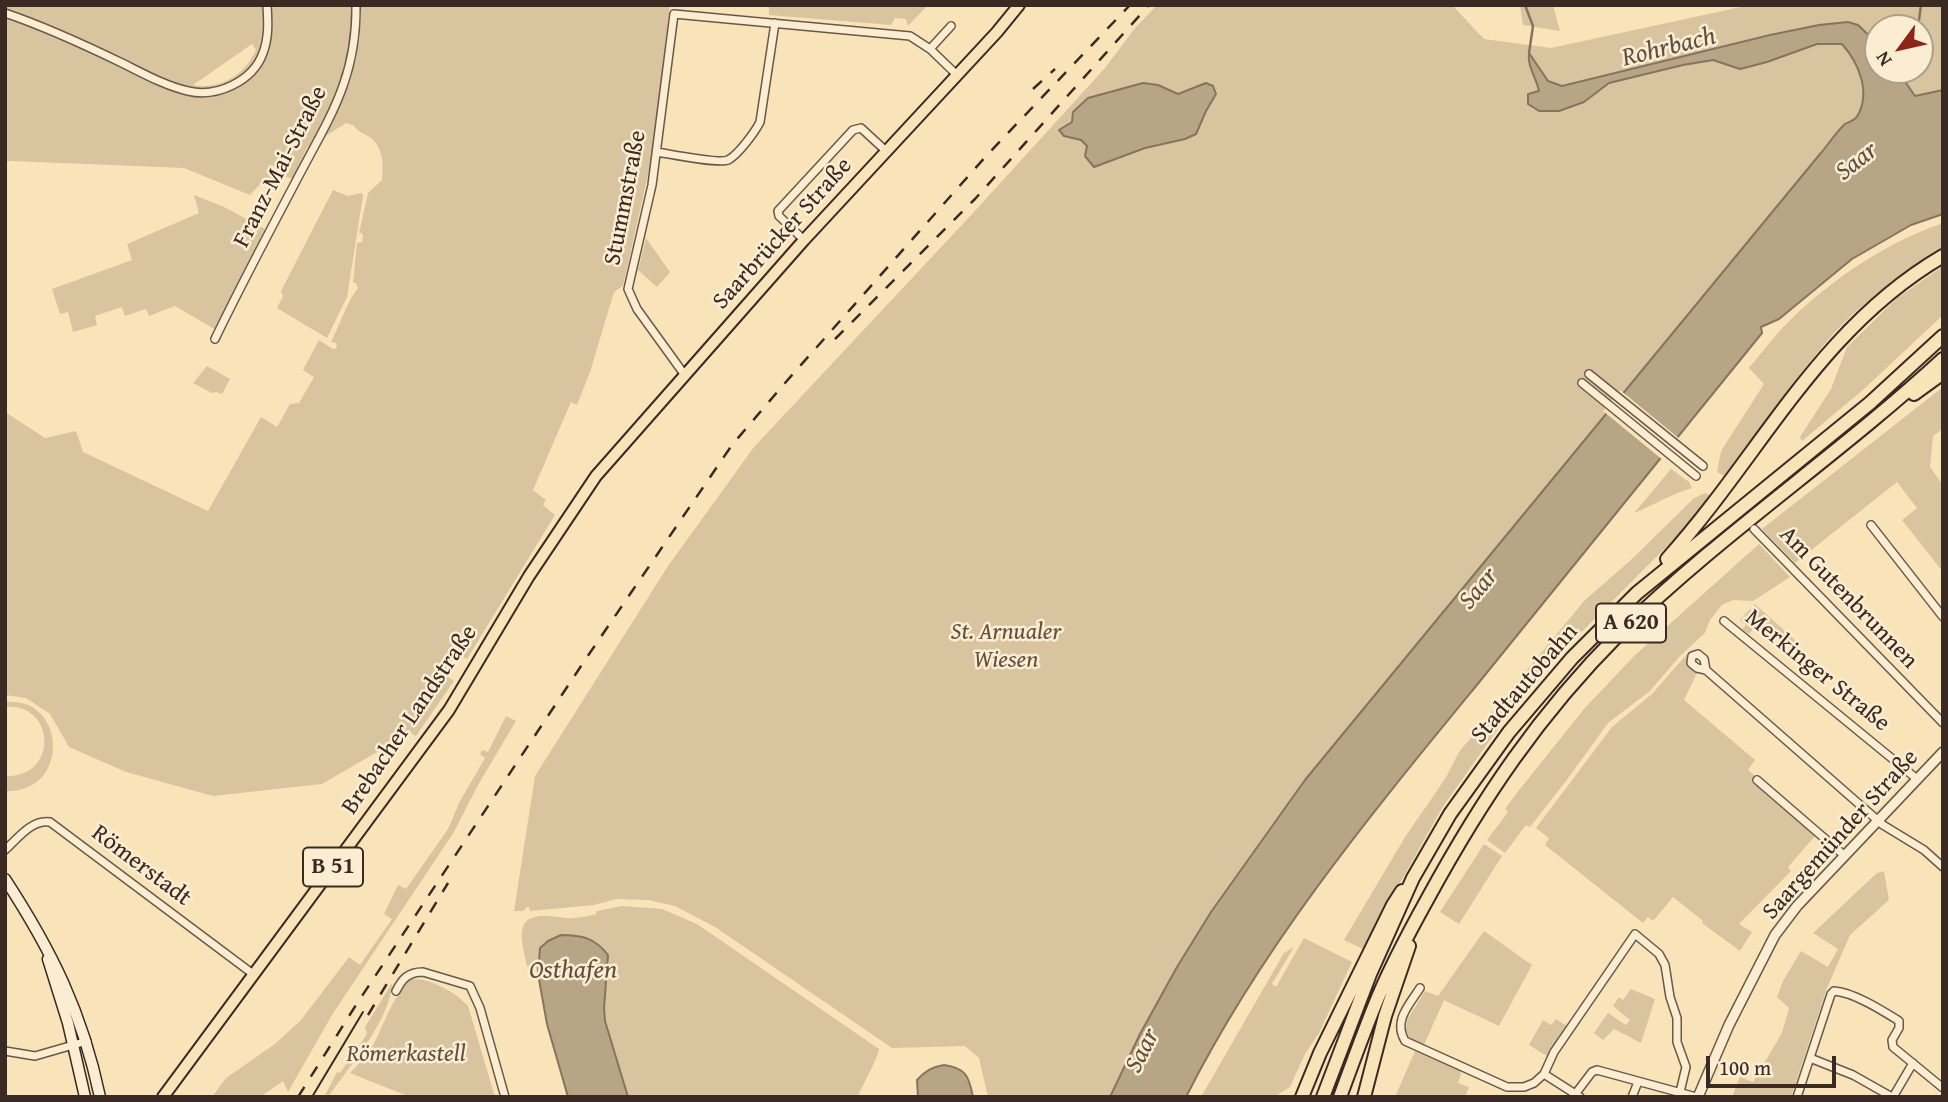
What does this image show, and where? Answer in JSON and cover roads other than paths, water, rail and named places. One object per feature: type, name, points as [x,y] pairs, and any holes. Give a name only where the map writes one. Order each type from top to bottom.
[{"type":"highway","points":[[1637,593],[1711,509],[1806,378],[1839,338],[1884,297],[1943,256]]},
{"type":"highway","name":"Stadtautobahn","points":[[1324,1097],[1370,974],[1413,878],[1450,814],[1509,732],[1572,658],[1637,593],[1895,381],[1943,336]]},
{"type":"highway","name":"Stadtautobahn","points":[[1340,1097],[1378,997],[1408,933],[1452,853],[1501,774],[1560,698],[1620,633],[1732,535],[1881,415],[1943,359]]},
{"type":"highway","points":[[1881,415],[1943,373]]},
{"type":"highway","points":[[1302,1097],[1320,1053],[1393,905],[1413,878]]},
{"type":"highway","points":[[1364,1097],[1385,1016],[1427,900]]},
{"type":"main road","name":"Saarbrücker Straße","points":[[582,494],[684,374],[956,74],[998,32],[1018,5]]},
{"type":"main road","name":"Brebacher Landstraße","points":[[163,1097],[449,709],[582,494]]},
{"type":"main road","points":[[5,880],[65,983],[87,1041],[100,1097]]},
{"type":"main road","points":[[45,948],[74,1045],[85,1097]]},
{"type":"street","points":[[5,13],[65,36],[172,86],[201,93],[237,83],[259,61],[268,37],[267,5]]},
{"type":"street","name":"Franz-Mai-Straße","points":[[215,339],[240,286],[339,102],[352,61],[356,5]]},
{"type":"street","name":"Stummstraße","points":[[684,374],[637,309],[628,289],[657,152],[674,14],[775,23]]},
{"type":"street","points":[[657,152],[722,162],[739,150],[760,122],[775,23],[910,36],[930,49],[956,74]]},
{"type":"street","points":[[930,49],[951,26]]},
{"type":"street","points":[[804,240],[779,216],[778,211],[853,130],[861,128],[886,151]]},
{"type":"street","points":[[1589,374],[1703,466]]},
{"type":"street","points":[[1582,383],[1696,476]]},
{"type":"street","points":[[1871,525],[1943,617]]},
{"type":"street","name":"Am Gutenbrunnen","points":[[1754,529],[1943,723]]},
{"type":"street","name":"Merkinger Straße","points":[[1724,621],[1917,779]]},
{"type":"street","points":[[1706,670],[1878,821],[1924,850],[1943,867]]},
{"type":"street","name":"Saargemünder Straße","points":[[1577,1095],[1592,1072],[1597,1070],[1697,1097],[1766,950],[1797,906],[1943,752]]},
{"type":"street","points":[[1757,780],[1845,856]]},
{"type":"street","name":"Römerstadt","points":[[5,850],[35,824],[50,822],[253,974]]},
{"type":"street","points":[[1420,988],[1402,1017],[1401,1032],[1409,1044],[1507,1087],[1529,1086],[1544,1074],[1554,1052],[1635,934],[1659,954],[1665,965],[1670,997],[1677,1018],[1677,1042],[1686,1067],[1679,1092]]},
{"type":"street","points":[[396,991],[401,981],[415,972],[470,986],[480,1008],[505,1097]]},
{"type":"street","points":[[1797,1097],[1831,994],[1839,991],[1899,1021],[1892,1044],[1943,1088]]},
{"type":"street","points":[[5,1051],[29,1056],[87,1041]]},
{"type":"street","points":[[1810,1058],[1843,1070],[1892,1097],[1913,1063]]},
{"type":"street","points":[[1544,1074],[1577,1095]]},
{"type":"street","points":[[1632,1097],[1639,1082]]},
{"type":"water","name":"Saar","points":[[1848,22],[1858,25],[1864,31],[1864,84],[1907,84],[1915,96],[1943,90],[1943,214],[1911,225],[1852,259],[1779,319],[1761,327],[1762,333],[1355,836],[1248,989],[1186,1097],[1110,1097],[1140,1034],[1177,967],[1211,912],[1305,780],[1838,131],[1857,117],[1862,106],[1861,77],[1842,44],[1817,44],[1740,69],[1713,60],[1683,65],[1609,83],[1584,102],[1559,111],[1539,111],[1528,104],[1528,94],[1539,91],[1530,67],[1529,53],[1548,81],[1562,86],[1819,25]]},
{"type":"water","points":[[1143,83],[1158,85],[1178,94],[1206,83],[1213,86],[1216,94],[1196,134],[1145,148],[1094,167],[1085,156],[1087,146],[1081,140],[1064,136],[1059,130],[1072,122],[1073,112],[1088,98]]},
{"type":"water","name":"Osthafen","points":[[561,935],[588,939],[608,955],[605,1021],[628,1097],[568,1097],[547,1024],[538,974],[540,948]]},
{"type":"water","points":[[944,1065],[957,1068],[965,1074],[973,1097],[918,1097],[917,1080],[929,1070]]},
{"type":"waterway","name":"Rohrbach","points":[[1525,5],[1533,26],[1529,53]]},
{"type":"waterway","points":[[1920,14],[1921,5]]},
{"type":"tram line","points":[[312,1097],[363,1012]]},
{"type":"railway","points":[[298,1097],[585,660],[732,445],[987,155],[1130,5]]},
{"type":"railway","points":[[835,339],[975,199],[1149,5]]},
{"type":"railway","points":[[1033,89],[1055,69]]},
{"type":"railway","points":[[368,1015],[448,883]]},
{"type":"park label","name":"St. Arnualer Wiesen","points":[[1006,647]]},
{"type":"park label","name":"Römerkastell","points":[[406,1055]]}]
